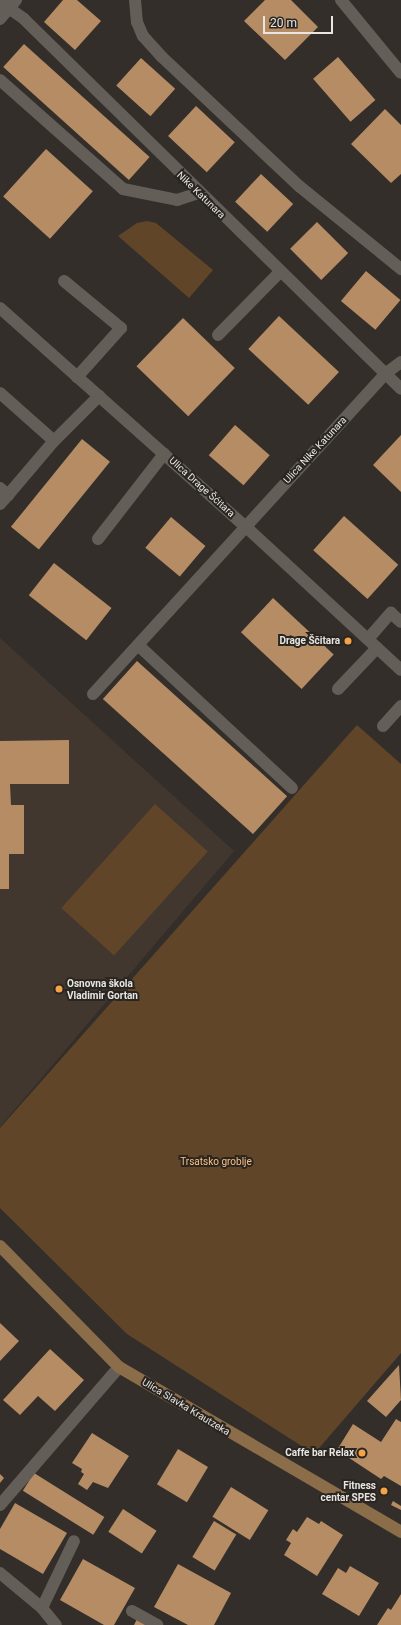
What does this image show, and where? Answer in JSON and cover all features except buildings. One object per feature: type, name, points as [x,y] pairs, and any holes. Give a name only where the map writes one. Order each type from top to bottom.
[{"type":"street","points":[[135,0],[137,22],[143,36],[162,57],[299,186],[401,269]]},
{"type":"street","points":[[341,0],[401,72]]},
{"type":"street","points":[[0,19],[8,3]]},
{"type":"street","name":"Nike Katunara","points":[[8,3],[199,193],[401,389]]},
{"type":"street","points":[[0,80],[123,189],[177,200],[199,193]]},
{"type":"street","points":[[218,335],[280,272]]},
{"type":"street","points":[[64,282],[121,328],[77,377]]},
{"type":"street","name":"Ulica Drage Šćitara","points":[[0,308],[245,526],[401,670]]},
{"type":"street","name":"Ulica Nike Katunara","points":[[93,694],[385,374],[401,362]]},
{"type":"street","points":[[0,393],[54,441]]},
{"type":"street","points":[[3,496],[54,441],[100,396]]},
{"type":"street","points":[[98,539],[164,454]]},
{"type":"street","points":[[368,639],[391,613],[401,622]]},
{"type":"street","points":[[138,645],[292,788]]},
{"type":"street","points":[[338,689],[377,648]]},
{"type":"street","points":[[384,726],[401,706]]},
{"type":"street","name":"Ulica Slavka Krautzeka","points":[[0,1246],[119,1368],[401,1532]]},
{"type":"street","points":[[0,1505],[119,1368]]},
{"type":"street","points":[[42,1608],[74,1541]]},
{"type":"street","points":[[0,1573],[42,1608],[56,1625]]},
{"type":"street","points":[[132,1611],[157,1625]]},
{"type":"shaded area","name":"Osnovna škola Vladimir Gortan","points":[[0,638],[234,851],[0,1127]]},
{"type":"green space","points":[[147,221],[156,223],[213,270],[189,298],[118,236],[137,223]]},
{"type":"green space","name":"Trsatsko groblje","points":[[357,725],[401,764],[401,1353],[314,1454],[127,1334],[0,1208],[0,1128]]},
{"type":"green space","points":[[155,804],[208,852],[114,956],[61,908]]},
{"type":"place","name":"Drage Ščitara","points":[[348,641]]},
{"type":"place","name":"Osnovna škola Vladimir Gortan","points":[[59,989]]},
{"type":"place","name":"Caffe bar Relax","points":[[362,1453]]},
{"type":"place","name":"Fitness centar SPES","points":[[384,1491]]}]
